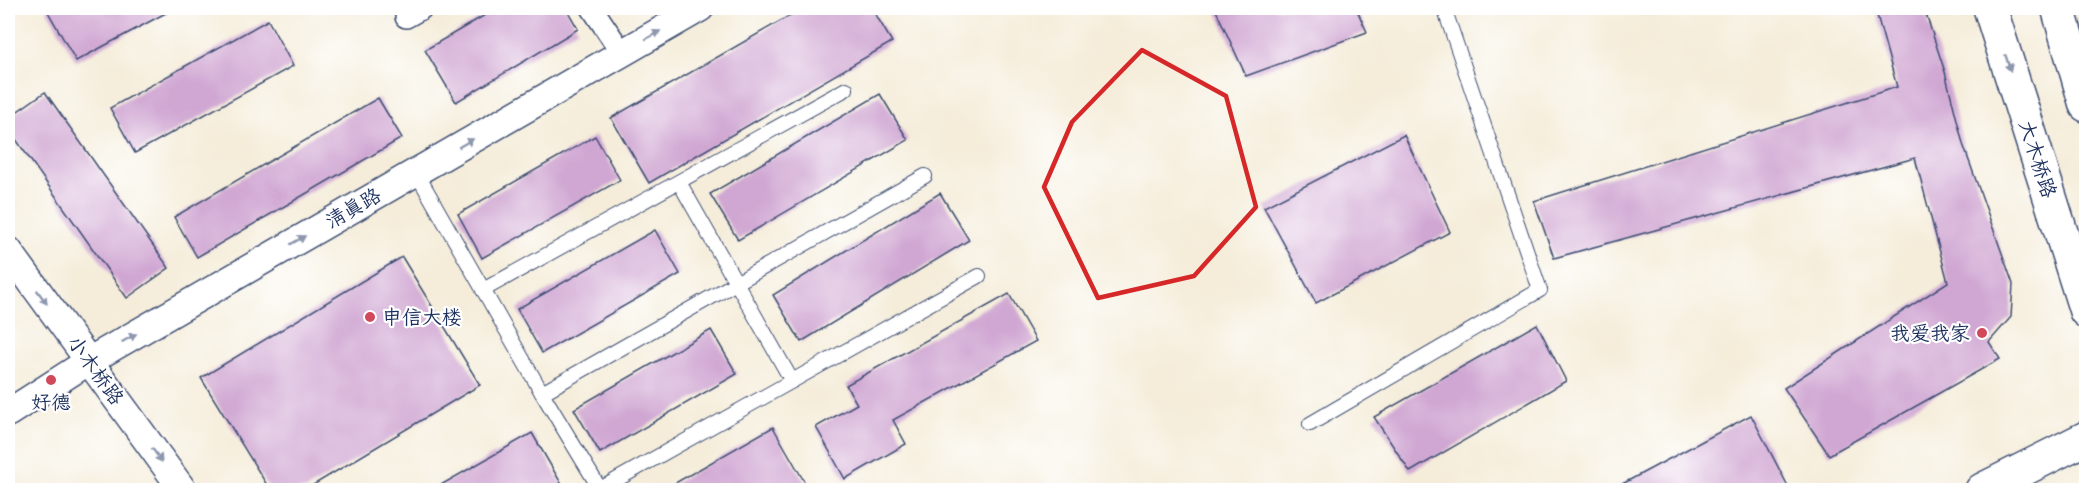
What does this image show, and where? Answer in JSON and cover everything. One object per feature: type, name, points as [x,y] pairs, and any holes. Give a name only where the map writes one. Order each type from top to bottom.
[{"type":"street","points":[[592,8],[622,53]]},
{"type":"street","name":"清真路","points":[[8,413],[89,361],[700,8]]},
{"type":"street","name":"大木桥路","points":[[1990,8],[2086,311]]},
{"type":"street","points":[[2058,8],[2086,105]]},
{"type":"street","name":"小木桥路","points":[[8,250],[183,490]]},
{"type":"street","points":[[1982,490],[2086,438]]},
{"type":"lane","points":[[1310,424],[1540,290],[1443,8]]},
{"type":"lane","points":[[483,290],[846,89]]},
{"type":"lane","points":[[416,172],[542,393],[600,489],[979,276]]},
{"type":"lane","points":[[542,393],[925,176]]},
{"type":"lane","points":[[679,182],[792,381]]},
{"type":"highlighted area","points":[[1142,50],[1226,96],[1256,207],[1194,276],[1098,298],[1044,187],[1072,122]]},
{"type":"building","points":[[51,8],[175,8],[76,61],[47,10]]},
{"type":"building","points":[[497,8],[566,8],[578,29],[456,102],[425,50]]},
{"type":"building","points":[[803,8],[872,8],[892,42],[649,183],[611,118]]},
{"type":"building","points":[[1215,8],[1356,8],[1367,32],[1246,76]]},
{"type":"building","points":[[1875,8],[1924,8],[1945,72],[1963,144],[2013,284],[2011,317],[1989,342],[2000,359],[1829,455],[1784,388],[1948,282],[1915,158],[1554,258],[1534,201],[1897,87]]},
{"type":"building","points":[[268,20],[293,66],[135,153],[110,108]]},
{"type":"building","points":[[45,92],[169,268],[127,298],[8,128],[8,118]]},
{"type":"building","points":[[880,94],[908,140],[738,240],[710,194]]},
{"type":"building","points":[[378,98],[402,138],[197,257],[174,217]]},
{"type":"building","points":[[1404,135],[1450,232],[1316,303],[1264,207]]},
{"type":"building","points":[[595,136],[620,180],[482,258],[458,214]]},
{"type":"building","points":[[940,193],[969,240],[801,342],[773,295]]},
{"type":"building","points":[[655,230],[680,274],[542,353],[517,309]]},
{"type":"building","name":"申信大楼","points":[[402,257],[480,385],[305,490],[270,490],[201,378]]},
{"type":"building","points":[[1009,294],[1036,341],[893,420],[906,444],[845,479],[816,427],[857,404],[846,385]]},
{"type":"building","points":[[1537,324],[1566,381],[1410,472],[1374,417]]},
{"type":"building","points":[[711,330],[737,374],[600,453],[574,409]]},
{"type":"building","points":[[1751,415],[1790,490],[1611,490]]},
{"type":"building","points":[[773,427],[808,488],[803,490],[663,490]]},
{"type":"building","points":[[532,433],[565,490],[432,490]]},
{"type":"place","name":"申信大楼","points":[[370,317]]},
{"type":"place","name":"我爱我家","points":[[1982,333]]},
{"type":"place","name":"好德","points":[[51,380]]}]
